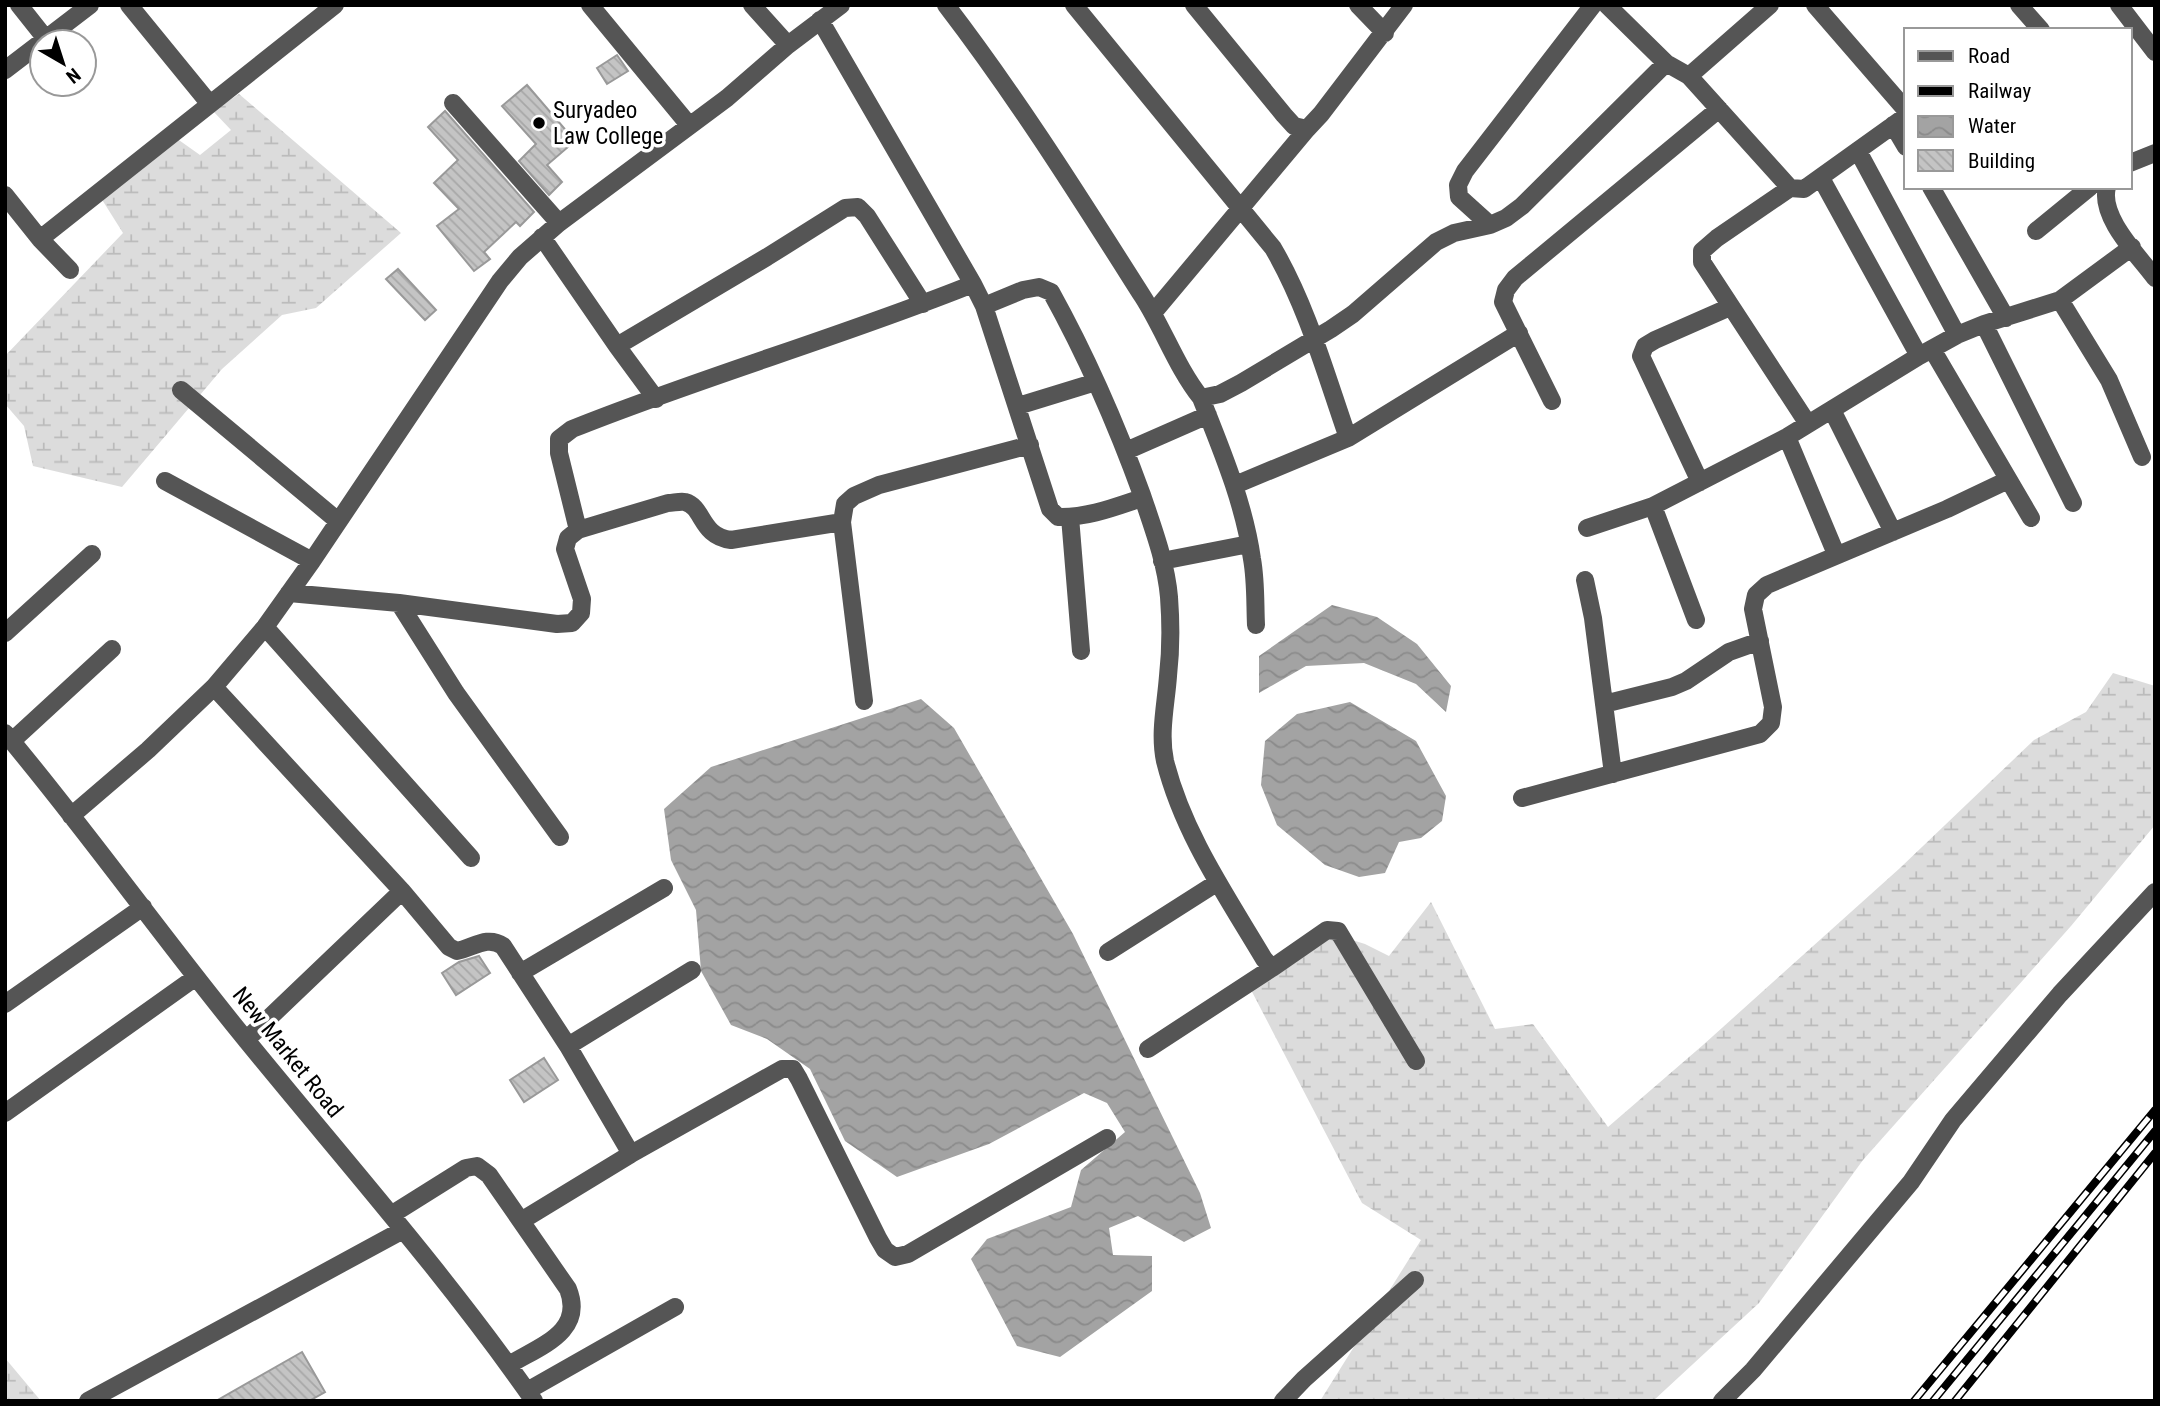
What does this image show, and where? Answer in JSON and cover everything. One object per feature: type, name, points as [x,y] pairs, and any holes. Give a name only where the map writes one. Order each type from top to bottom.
[{"type":"street","points":[[19,5],[37,28]]},
{"type":"street","points":[[60,28],[90,5]]},
{"type":"street","points":[[129,5],[209,103]]},
{"type":"street","points":[[40,239],[335,5]]},
{"type":"street","points":[[590,5],[690,125]]},
{"type":"street","points":[[752,5],[766,12],[788,45]]},
{"type":"street","points":[[71,816],[148,750],[214,687],[265,627],[500,281],[520,257],[559,223],[727,98],[788,45],[841,5]]},
{"type":"street","points":[[947,5],[998,74],[1153,313],[1204,406],[1236,485],[1253,561],[1256,625]]},
{"type":"street","points":[[1074,5],[1282,263],[1313,339],[1348,438]]},
{"type":"street","points":[[1194,5],[1294,126],[1307,129]]},
{"type":"street","points":[[1358,5],[1385,33]]},
{"type":"street","points":[[1153,313],[1321,114],[1404,5]]},
{"type":"street","points":[[1490,225],[1460,197],[1458,185],[1465,171],[1593,5]]},
{"type":"street","points":[[1607,5],[1665,63],[1689,76],[1790,188]]},
{"type":"street","points":[[1689,76],[1770,5]]},
{"type":"street","points":[[1815,5],[1904,108]]},
{"type":"street","points":[[2020,5],[2031,26]]},
{"type":"street","points":[[2119,5],[2155,52]]},
{"type":"street","points":[[820,20],[984,306],[1050,509],[1058,517],[1070,517],[1098,512],[1142,498]]},
{"type":"street","points":[[5,70],[28,53]]},
{"type":"street","points":[[1126,451],[1353,314],[1436,242],[1454,233],[1490,225],[1506,218],[1522,206],[1665,63]]},
{"type":"street","points":[[453,103],[559,223]]},
{"type":"street","points":[[1552,401],[1503,302],[1506,290],[1515,278],[1719,109]]},
{"type":"street","points":[[1808,424],[1702,262],[1702,251],[1790,188],[1804,189],[1821,178],[1899,120],[1904,139]]},
{"type":"street","points":[[1858,151],[1957,335]]},
{"type":"street","points":[[2132,162],[2155,153]]},
{"type":"street","points":[[1821,178],[1925,352],[2031,518]]},
{"type":"street","points":[[2036,231],[2088,189]]},
{"type":"street","points":[[2106,189],[2104,197],[2117,228],[2155,278]]},
{"type":"street","points":[[1940,190],[2006,318]]},
{"type":"street","points":[[5,195],[40,239],[70,270]]},
{"type":"street","points":[[617,346],[845,208],[858,207],[867,216],[923,304]]},
{"type":"street","points":[[542,237],[656,398]]},
{"type":"street","points":[[1587,528],[1653,506],[1787,437],[1957,335],[2060,300],[2132,247]]},
{"type":"street","points":[[578,530],[559,453],[559,439],[572,429],[744,364],[923,304],[973,284]]},
{"type":"street","points":[[984,306],[1023,290],[1040,287],[1051,292],[1096,382],[1126,451],[1155,532],[1169,593],[1171,629],[1163,723],[1164,757],[1173,790],[1186,822],[1218,882],[1272,968]]},
{"type":"street","points":[[2060,300],[2109,380],[2142,457]]},
{"type":"street","points":[[1700,482],[1641,356],[1645,346],[1655,340],[1730,307]]},
{"type":"street","points":[[1984,324],[2073,503]]},
{"type":"street","points":[[1236,485],[1348,438],[1518,333]]},
{"type":"street","points":[[1018,406],[1096,382]]},
{"type":"street","points":[[181,390],[338,521]]},
{"type":"street","points":[[1832,410],[1893,532]]},
{"type":"street","points":[[1787,437],[1836,554]]},
{"type":"street","points":[[864,701],[842,522],[845,504],[866,491],[1030,445]]},
{"type":"street","points":[[1522,798],[1760,734],[1771,723],[1773,707],[1754,609],[1756,595],[1767,585],[2008,480]]},
{"type":"street","points":[[165,481],[312,561]]},
{"type":"street","points":[[289,593],[399,603],[557,624],[572,623],[581,613],[582,599],[565,549],[568,538],[578,530],[668,503],[684,501],[693,506],[712,533],[720,539],[731,540],[842,522]]},
{"type":"street","points":[[1653,506],[1696,620]]},
{"type":"street","points":[[1070,517],[1081,651]]},
{"type":"street","points":[[1162,561],[1249,544]]},
{"type":"street","points":[[5,633],[92,554]]},
{"type":"street","points":[[1585,580],[1593,618],[1613,774]]},
{"type":"street","points":[[399,603],[456,693],[561,837]]},
{"type":"street","points":[[265,627],[471,859]]},
{"type":"street","points":[[1604,704],[1672,687],[1730,652],[1760,641]]},
{"type":"street","points":[[9,737],[112,649]]},
{"type":"street","points":[[214,687],[402,891],[449,947],[457,951],[488,940],[503,946],[568,1046],[631,1154]]},
{"type":"street","name":"New Market Road","points":[[9,737],[246,1040],[403,1230],[531,1396]]},
{"type":"street","points":[[1108,951],[1218,882]]},
{"type":"street","points":[[520,973],[664,888]]},
{"type":"street","points":[[246,1040],[402,891]]},
{"type":"street","points":[[1722,1401],[1753,1370],[1911,1182],[1953,1120],[2006,1057],[2060,994],[2155,892]]},
{"type":"street","points":[[5,1004],[143,907]]},
{"type":"street","points":[[1148,1049],[1327,930],[1338,931],[1416,1061]]},
{"type":"street","points":[[568,1046],[692,970]]},
{"type":"street","points":[[5,1113],[196,977]]},
{"type":"street","points":[[521,1221],[631,1154],[782,1069],[793,1069],[878,1238],[885,1250],[895,1257],[908,1254],[1107,1138]]},
{"type":"street","points":[[391,1215],[457,1174],[477,1166],[489,1175],[568,1289],[573,1303],[571,1319],[558,1335],[509,1365]]},
{"type":"street","points":[[88,1401],[403,1230]]},
{"type":"street","points":[[1283,1401],[1415,1280]]},
{"type":"street","points":[[531,1396],[675,1307]]},
{"type":"green space","points":[[239,94],[401,233],[316,308],[282,315],[222,369],[122,487],[33,466],[24,426],[5,404],[5,356],[123,233],[101,198],[176,138],[200,155],[231,130],[213,111]]},
{"type":"green space","points":[[2113,673],[2155,686],[2155,825],[2071,926],[1863,1160],[1759,1303],[1653,1401],[1320,1401],[1421,1240],[1362,1203],[1250,988],[1336,935],[1365,944],[1389,956],[1431,902],[1495,1029],[1533,1024],[1608,1127],[1900,868],[2034,740],[2086,712]]},
{"type":"green space","points":[[5,1358],[41,1401],[5,1401]]},
{"type":"water","points":[[1332,605],[1377,617],[1417,644],[1451,686],[1446,712],[1416,684],[1364,663],[1306,666],[1259,693],[1259,656]]},
{"type":"water","points":[[921,699],[954,728],[1073,934],[1200,1193],[1211,1228],[1184,1242],[1138,1216],[1109,1228],[1113,1255],[1152,1256],[1152,1291],[1060,1357],[1017,1346],[971,1259],[987,1239],[1071,1207],[1081,1170],[1125,1132],[1107,1103],[1084,1093],[989,1144],[897,1177],[845,1141],[810,1069],[767,1039],[731,1025],[701,971],[696,910],[671,860],[664,809],[711,767]]},
{"type":"water","points":[[1350,702],[1416,741],[1446,796],[1442,821],[1421,838],[1399,842],[1385,873],[1359,877],[1325,865],[1277,825],[1261,785],[1265,741],[1297,714]]},
{"type":"building","points":[[617,55],[628,71],[607,84],[597,68]]},
{"type":"building","name":"Suryadeo Law College","points":[[527,85],[575,141],[547,165],[562,182],[549,195],[519,161],[536,144],[502,106]]},
{"type":"building","points":[[445,111],[534,212],[520,226],[516,222],[484,252],[490,259],[474,271],[437,226],[459,209],[434,183],[458,160],[428,127]]},
{"type":"building","points":[[398,269],[436,310],[425,320],[386,279]]},
{"type":"building","points":[[479,956],[490,973],[456,995],[442,973],[459,962]]},
{"type":"building","points":[[544,1058],[558,1080],[524,1102],[510,1080]]},
{"type":"building","points":[[302,1352],[325,1392],[309,1401],[216,1401]]},
{"type":"railway","points":[[1914,1401],[2155,1110]]},
{"type":"railway","points":[[1933,1401],[2155,1131]]},
{"type":"railway","points":[[1955,1401],[2155,1153]]},
{"type":"place","name":"Suryadeo Law College","points":[[539,123]]}]
